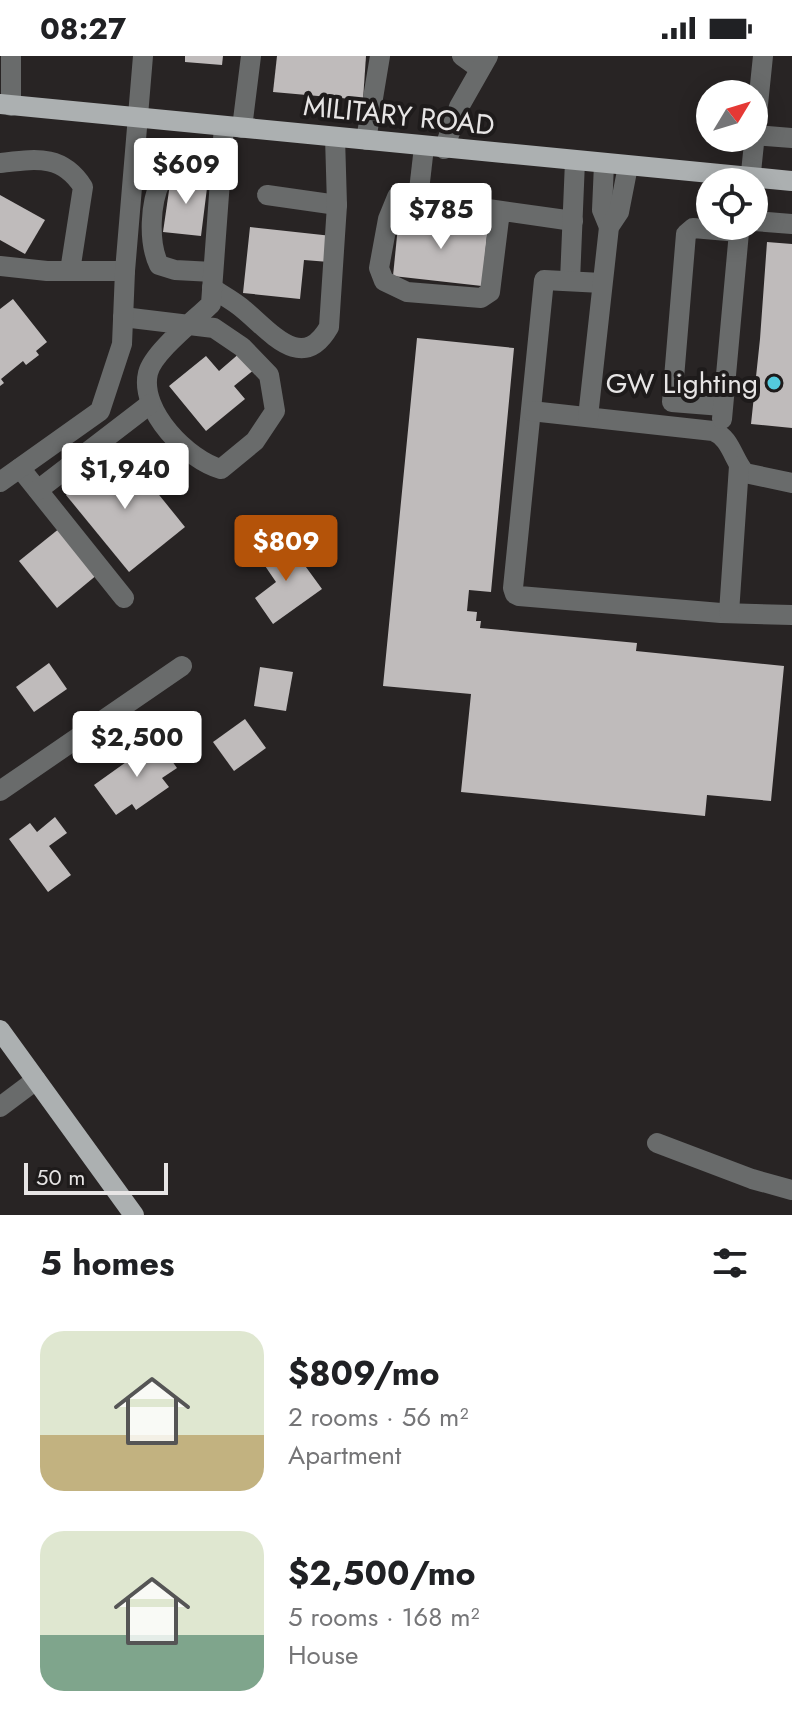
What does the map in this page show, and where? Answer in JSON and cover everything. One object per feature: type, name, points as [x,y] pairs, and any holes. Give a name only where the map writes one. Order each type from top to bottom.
[{"type":"main road","name":"MILITARY ROAD","points":[[6,105],[696,174]]},
{"type":"main road","name":"MILITARY ROAD","points":[[768,180],[792,181]]},
{"type":"main road","points":[[0,1030],[134,1215]]},
{"type":"street","points":[[6,105],[11,56]]},
{"type":"street","points":[[6,477],[100,411],[106,394],[122,344],[143,56]]},
{"type":"street","points":[[123,317],[189,325],[214,328],[242,347],[269,375],[275,411],[255,441],[221,469],[205,465],[176,440],[150,404],[148,374],[156,359],[189,325],[211,304],[220,170],[251,56]]},
{"type":"street","points":[[366,140],[380,56]]},
{"type":"street","points":[[418,199],[434,148],[484,62],[462,56]]},
{"type":"street","points":[[760,80],[763,56]]},
{"type":"street","points":[[768,136],[792,138]]},
{"type":"street","points":[[220,170],[174,174],[161,180],[156,191],[152,250],[159,265],[212,280],[283,345],[302,349],[322,340],[329,327],[337,205],[335,137]]},
{"type":"street","points":[[570,281],[575,161]]},
{"type":"street","points":[[0,163],[59,163],[73,172],[83,187],[70,271]]},
{"type":"street","points":[[604,164],[602,210],[609,227]]},
{"type":"street","points":[[588,417],[609,227],[619,212],[628,166]]},
{"type":"street","points":[[267,195],[337,205]]},
{"type":"street","points":[[500,211],[490,292],[481,298],[407,292],[384,281],[379,268],[388,219],[397,197],[418,199],[573,221]]},
{"type":"street","points":[[768,225],[792,224]]},
{"type":"street","points":[[671,426],[686,234],[696,228]]},
{"type":"street","points":[[743,240],[721,434],[739,466],[752,476],[792,483]]},
{"type":"street","points":[[0,266],[125,271]]},
{"type":"street","points":[[602,283],[544,280],[513,588],[515,594],[729,613],[792,615]]},
{"type":"street","points":[[106,394],[118,402],[132,419]]},
{"type":"street","points":[[672,402],[722,406]]},
{"type":"street","points":[[38,490],[150,404]]},
{"type":"street","points":[[531,411],[721,434]]},
{"type":"street","points":[[729,613],[739,466]]},
{"type":"street","points":[[6,477],[38,490],[124,598]]},
{"type":"street","points":[[0,791],[182,666]]},
{"type":"street","points":[[0,1107],[36,1080]]},
{"type":"street","points":[[657,1143],[752,1179],[792,1190]]},
{"type":"building","points":[[185,56],[223,56],[222,65],[185,62]]},
{"type":"building","points":[[277,56],[366,56],[363,100],[273,92]]},
{"type":"building","points":[[171,177],[208,180],[201,236],[163,232]]},
{"type":"building","points":[[0,195],[45,220],[25,254],[0,240]]},
{"type":"building","points":[[399,216],[488,225],[482,286],[393,276]]},
{"type":"building","points":[[250,227],[332,236],[329,262],[304,260],[300,299],[243,293]]},
{"type":"building","points":[[767,242],[792,244],[792,428],[751,424]]},
{"type":"building","points":[[13,299],[47,342],[36,351],[39,355],[26,365],[23,361],[1,379],[4,383],[0,386],[0,309]]},
{"type":"building","points":[[417,338],[514,348],[491,592],[469,590],[467,611],[477,612],[476,621],[481,621],[480,628],[637,643],[636,651],[784,666],[771,801],[707,795],[705,816],[461,792],[471,694],[383,686]]},
{"type":"building","points":[[241,352],[255,369],[234,386],[245,399],[206,431],[169,386],[206,356],[219,371]]},
{"type":"building","points":[[122,449],[185,527],[129,572],[66,495]]},
{"type":"building","points":[[60,528],[98,574],[57,608],[19,561]]},
{"type":"building","points":[[287,541],[322,589],[273,624],[255,598],[276,582],[261,560]]},
{"type":"building","points":[[49,663],[67,689],[34,712],[16,687]]},
{"type":"building","points":[[260,667],[293,672],[286,711],[254,706]]},
{"type":"building","points":[[245,719],[266,748],[234,771],[213,742]]},
{"type":"building","points":[[157,740],[177,768],[162,778],[169,787],[136,810],[132,804],[116,815],[94,785]]},
{"type":"building","points":[[55,817],[67,833],[49,846],[71,875],[48,892],[9,839],[30,823],[37,832]]},
{"type":"place","name":"GW Lighting","points":[[774,383]]}]
